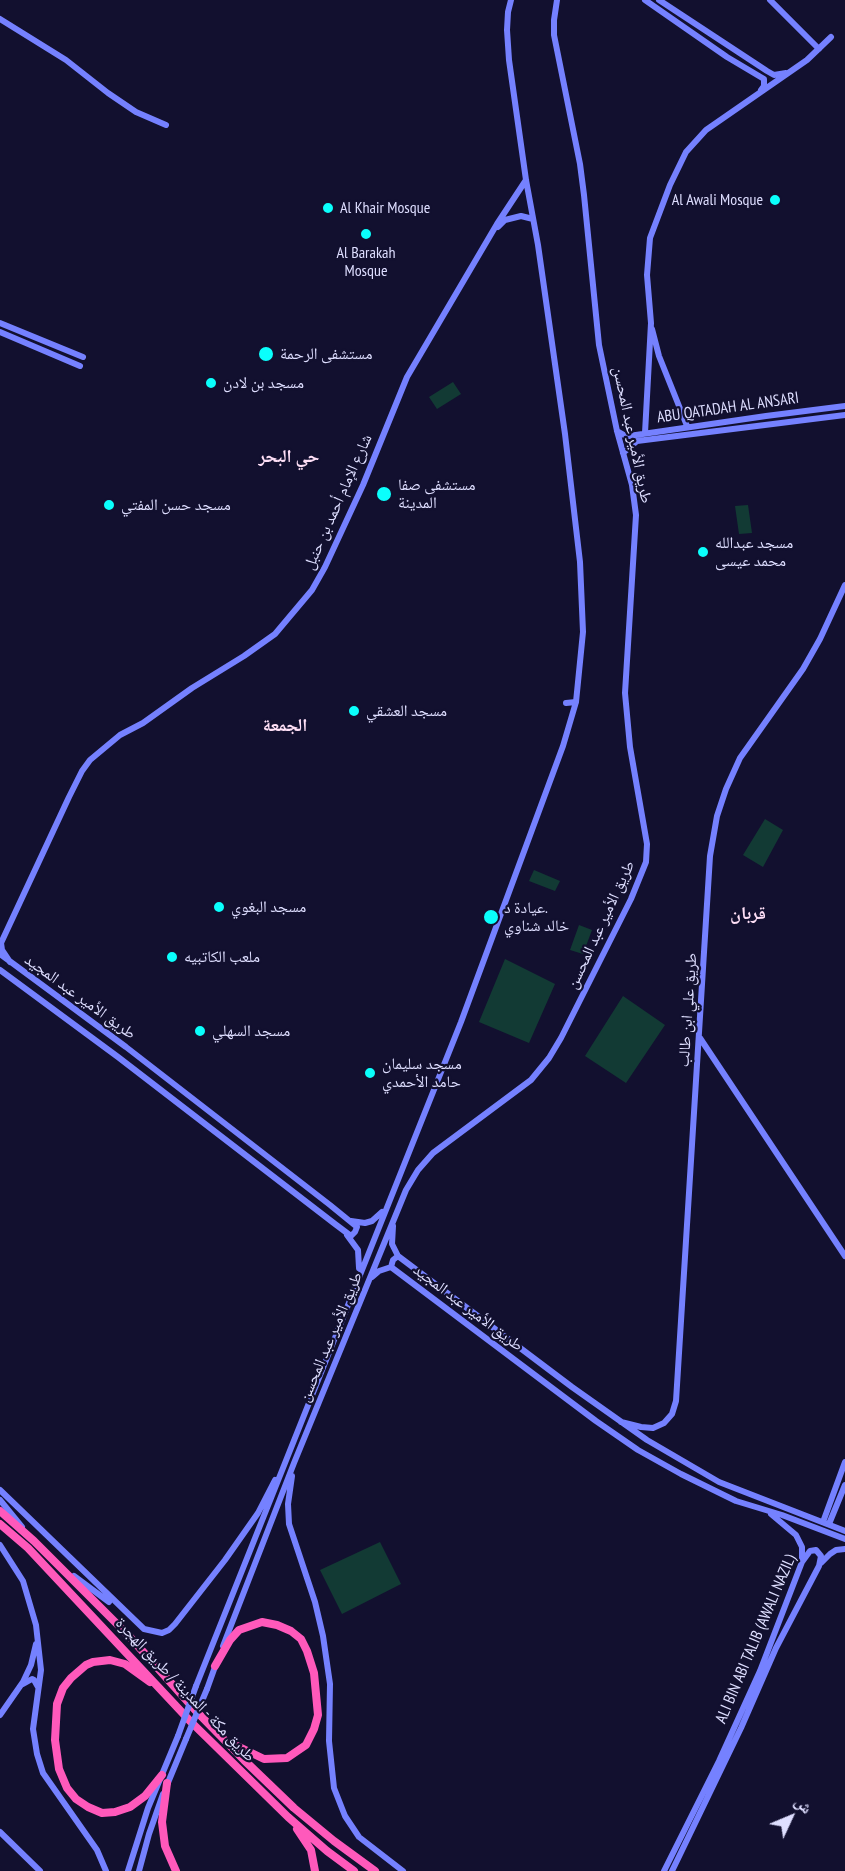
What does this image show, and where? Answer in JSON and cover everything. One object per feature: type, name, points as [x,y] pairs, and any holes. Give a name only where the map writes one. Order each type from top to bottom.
[{"type":"highway","name":"طريق مكة - المدينة / طريق الهجرة","points":[[0,1511],[62,1568],[129,1636],[221,1737],[294,1808],[375,1871]]},
{"type":"highway","name":"طريق مكة - المدينة / طريق الهجرة","points":[[0,1524],[28,1548],[191,1722],[288,1817],[354,1871]]},
{"type":"highway","points":[[215,1666],[239,1630],[262,1622],[278,1624],[301,1639],[307,1651],[314,1673],[318,1715],[306,1745],[287,1758],[264,1759],[221,1737]]},
{"type":"highway","points":[[165,1779],[130,1807],[102,1813],[76,1799],[67,1788],[59,1769],[54,1740],[57,1704],[63,1688],[77,1672],[93,1662],[110,1660],[125,1664],[167,1695]]},
{"type":"highway","points":[[165,1779],[162,1822],[165,1846],[176,1871]]},
{"type":"highway","points":[[288,1817],[311,1850],[315,1871]]},
{"type":"main road","name":"طريق الأمير عبد المحسن","points":[[165,1779],[196,1686],[474,987],[527,833],[571,724],[576,702],[583,646],[580,562],[568,457],[508,51],[508,12],[511,0]]},
{"type":"main road","name":"طريق الأمير عبد المحسن","points":[[165,1779],[207,1689],[294,1463],[406,1190],[418,1170],[433,1153],[531,1080],[549,1058],[631,899],[646,862],[647,844],[630,747],[625,693],[636,515],[632,485],[617,430],[598,338],[580,164],[554,35],[556,0]]},
{"type":"main road","points":[[645,0],[727,57],[764,79]]},
{"type":"main road","points":[[660,0],[768,72],[780,75],[793,71]]},
{"type":"main road","points":[[770,0],[819,49]]},
{"type":"main road","points":[[0,19],[66,60],[136,112],[166,125]]},
{"type":"main road","points":[[687,426],[658,356],[651,323],[647,275],[650,237],[686,152],[706,130],[793,71],[831,37]]},
{"type":"main road","points":[[759,94],[768,72]]},
{"type":"main road","name":"شارع الإمام أحمد بن حنبل","points":[[10,922],[69,797],[90,760],[120,735],[143,723],[275,634],[312,590],[363,485],[407,377],[491,233],[526,180]]},
{"type":"main road","points":[[491,233],[505,220],[521,216],[533,219]]},
{"type":"main road","points":[[0,323],[83,357]]},
{"type":"main road","points":[[645,433],[651,323]]},
{"type":"main road","points":[[0,332],[80,366]]},
{"type":"main road","name":"ABU QATADAH AL ANSARI","points":[[617,430],[624,435],[629,435],[845,406]]},
{"type":"main road","name":"ABU QATADAH AL ANSARI","points":[[623,453],[637,441],[845,415]]},
{"type":"main road","name":"طريق علي ابن طالب","points":[[621,1422],[641,1428],[653,1428],[664,1423],[672,1414],[676,1401],[710,856],[717,816],[740,758],[802,669],[845,585]]},
{"type":"main road","points":[[566,703],[576,702]]},
{"type":"main road","points":[[548,760],[556,763]]},
{"type":"main road","points":[[0,935],[10,922]]},
{"type":"main road","points":[[10,922],[2,943],[2,950],[10,962]]},
{"type":"main road","name":"طريق الأمير عبد المجيد","points":[[0,954],[126,1047],[350,1221]]},
{"type":"main road","name":"طريق الأمير عبد المجيد","points":[[0,970],[118,1057],[342,1230],[358,1250],[359,1276]]},
{"type":"main road","points":[[466,984],[474,987]]},
{"type":"main road","points":[[699,1038],[845,1256]]},
{"type":"main road","points":[[118,1057],[126,1047]]},
{"type":"main road","points":[[350,1221],[365,1223],[372,1221],[386,1208]]},
{"type":"main road","points":[[342,1230],[351,1236],[355,1232],[357,1227],[350,1221]]},
{"type":"main road","points":[[393,1222],[392,1244],[398,1256]]},
{"type":"main road","name":"طريق الأمير عبد المجيد","points":[[845,1531],[719,1482],[647,1440],[398,1256],[393,1260],[391,1267],[638,1450],[736,1501],[782,1515],[845,1539]]},
{"type":"main road","points":[[370,1280],[379,1271],[391,1267]]},
{"type":"main road","points":[[0,1490],[129,1616],[144,1629],[162,1633],[175,1624],[213,1576],[258,1513],[285,1461]]},
{"type":"main road","points":[[826,1523],[845,1462]]},
{"type":"main road","points":[[294,1463],[288,1504],[289,1524],[315,1602],[323,1636],[330,1684],[329,1741],[334,1788],[345,1816],[359,1837],[403,1871]]},
{"type":"main road","points":[[826,1523],[845,1485]]},
{"type":"main road","points":[[0,1500],[34,1541]]},
{"type":"main road","points":[[768,1512],[796,1535],[802,1547],[802,1562]]},
{"type":"main road","points":[[0,1545],[22,1581],[36,1626],[41,1670],[33,1729],[43,1773],[65,1807],[88,1835],[106,1871]]},
{"type":"main road","points":[[819,1566],[836,1550],[845,1549]]},
{"type":"main road","name":"ALI BIN ABI TALIB (AWALI NAZIL)","points":[[664,1871],[710,1780],[760,1671],[802,1562],[810,1551],[816,1550],[821,1556],[819,1566],[776,1648],[741,1728],[672,1871]]},
{"type":"main road","points":[[62,1568],[129,1616]]},
{"type":"main road","points":[[0,1715],[31,1665],[37,1640]]},
{"type":"main road","points":[[21,1684],[32,1679],[38,1687]]},
{"type":"main road","points":[[128,1871],[142,1824],[165,1779]]},
{"type":"main road","points":[[139,1871],[165,1779]]},
{"type":"main road","points":[[0,1832],[40,1871]]},
{"type":"green space","points":[[453,382],[461,394],[437,409],[429,397]]},
{"type":"green space","points":[[748,505],[752,533],[739,534],[735,506]]},
{"type":"green space","points":[[765,819],[783,830],[763,867],[743,855]]},
{"type":"green space","points":[[534,870],[560,881],[555,891],[529,881]]},
{"type":"green space","points":[[579,925],[592,930],[583,954],[570,950]]},
{"type":"green space","points":[[505,959],[555,984],[529,1043],[479,1022]]},
{"type":"green space","points":[[623,996],[665,1025],[626,1083],[585,1056]]},
{"type":"green space","points":[[380,1542],[401,1584],[342,1614],[320,1570]]},
{"type":"place","name":"Al Awali Mosque","points":[[775,200]]},
{"type":"place","name":"Al Khair Mosque","points":[[328,208]]},
{"type":"place","name":"Al Barakah Mosque","points":[[366,234]]},
{"type":"place","name":"مستشفى الرحمة","points":[[266,354]]},
{"type":"place","name":"مسجد بن لادن","points":[[211,383]]},
{"type":"place","name":"مستشفی صفا المدینة","points":[[384,494]]},
{"type":"place","name":"مسجد حسن المفتي","points":[[109,505]]},
{"type":"place","name":"مسجد عبدالله محمد عيسى","points":[[703,552]]},
{"type":"place","name":"مسجد العشقي","points":[[354,711]]},
{"type":"place","name":"مسجد البغوي","points":[[219,907]]},
{"type":"place","name":"عيادة د. خالد شناوي","points":[[491,917]]},
{"type":"place","name":"ملعب الكاتبيه","points":[[172,957]]},
{"type":"place","name":"مسجد السهلي","points":[[200,1031]]},
{"type":"place","name":"مسجد سليمان حامد الأحمدي","points":[[370,1073]]},
{"type":"district","name":"حي البحر","points":[[289,457]]},
{"type":"district","name":"الجمعة","points":[[285,726]]},
{"type":"district","name":"قربان","points":[[748,914]]}]
